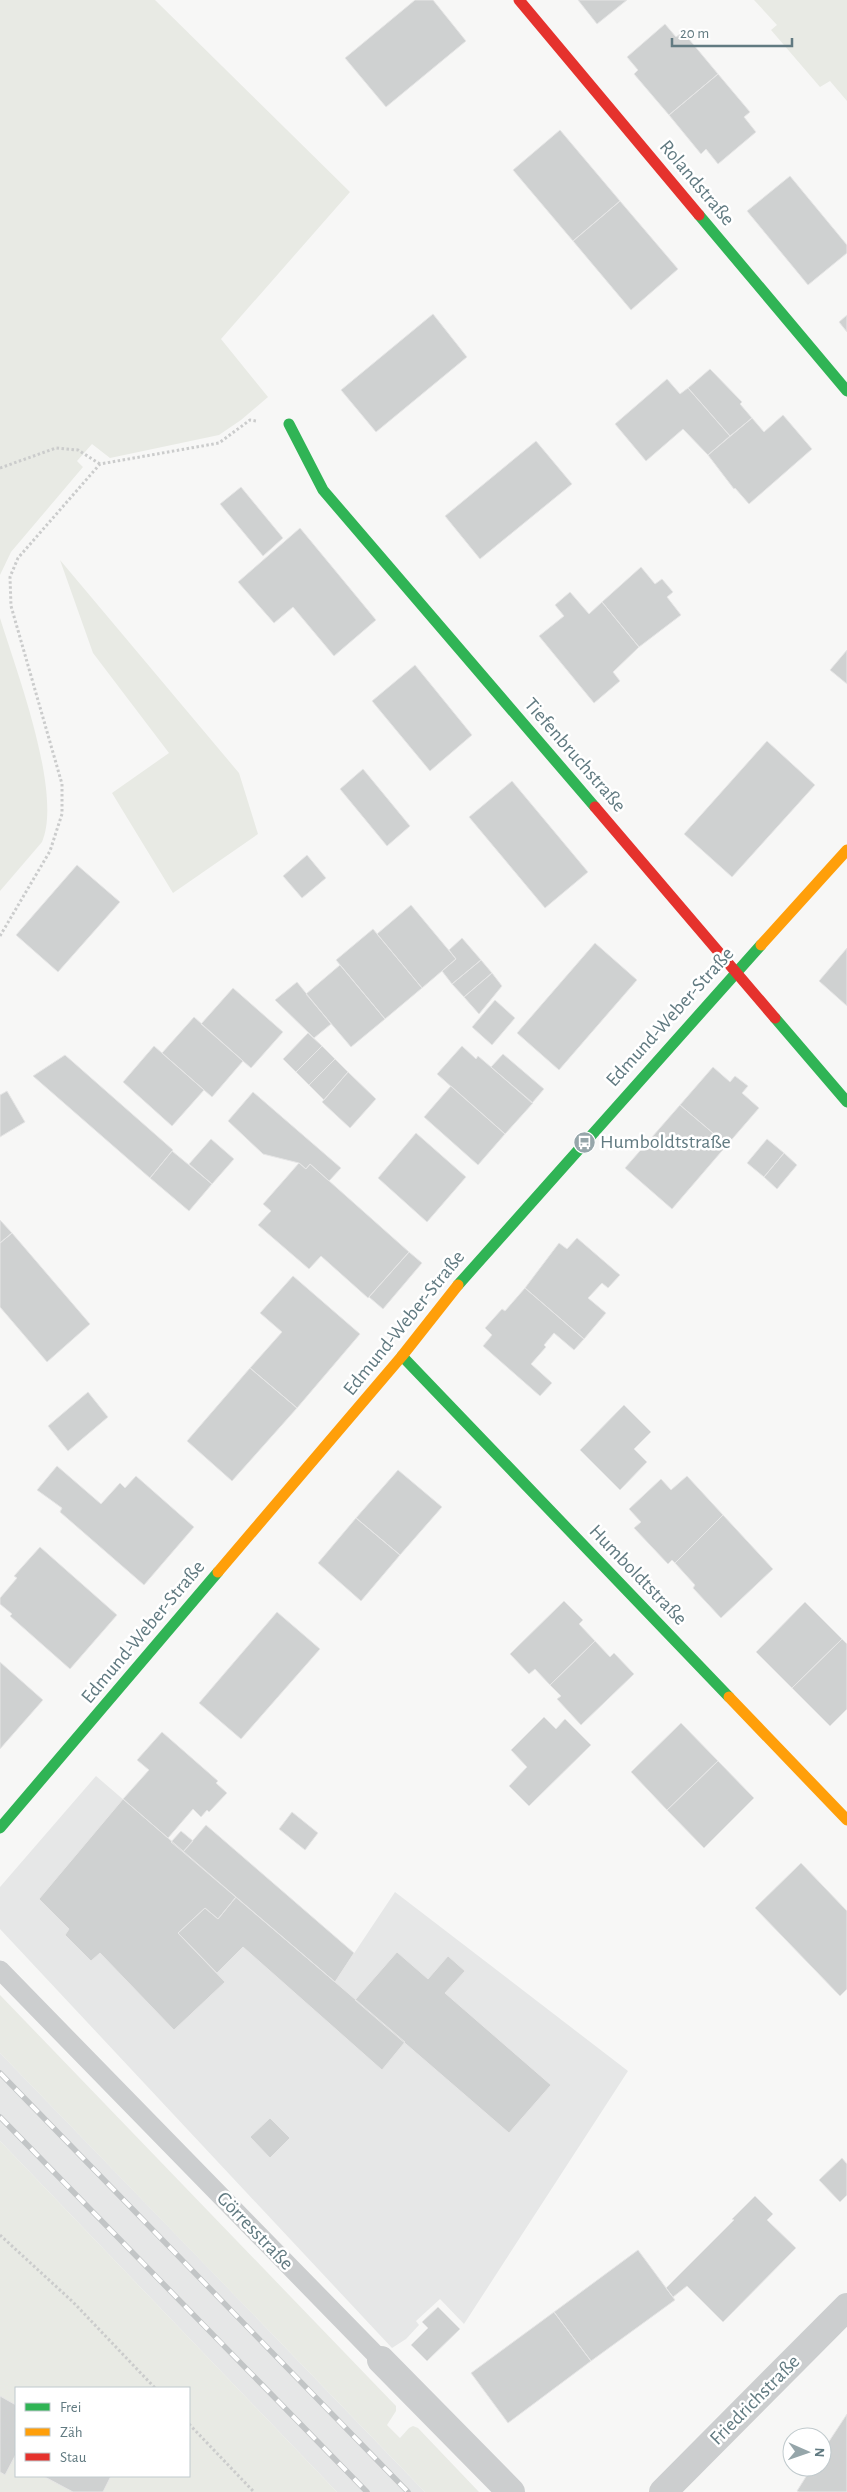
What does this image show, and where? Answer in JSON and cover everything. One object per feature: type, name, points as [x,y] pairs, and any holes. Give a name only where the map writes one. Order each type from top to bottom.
[{"type":"street","name":"Rolandstraße","points":[[519,0],[847,391]]},
{"type":"street","name":"Tiefenbruchstraße","points":[[289,424],[323,490],[847,1102]]},
{"type":"street","name":"Edmund-Weber-Straße","points":[[0,1828],[402,1356],[465,1276],[736,971],[847,850]]},
{"type":"street","name":"Humboldtstraße","points":[[402,1356],[847,1820]]},
{"type":"street","name":"Friedrichstraße","points":[[663,2492],[847,2307]]},
{"type":"street","name":"Görresstraße","points":[[381,2360],[511,2492]]},
{"type":"lane","name":"Görresstraße","points":[[0,1970],[381,2360]]},
{"type":"path","points":[[0,936],[50,851],[62,814],[62,784],[11,606],[10,577],[18,558],[100,464],[219,443],[250,420],[289,424]]},
{"type":"path","points":[[0,468],[56,448],[78,450],[100,464]]},
{"type":"path","points":[[0,2235],[73,2302],[154,2387]]},
{"type":"path","points":[[190,2425],[254,2492]]},
{"type":"shaded area","points":[[0,0],[155,0],[350,192],[221,339],[268,397],[241,420],[219,435],[110,458],[92,444],[77,461],[83,467],[11,552],[0,575]]},
{"type":"shaded area","points":[[754,0],[847,0],[847,101],[830,81],[820,87],[771,30],[777,25]]},
{"type":"shaded area","points":[[60,560],[239,773],[258,834],[173,893],[112,793],[169,753],[93,653]]},
{"type":"shaded area","points":[[0,618],[35,731],[47,794],[47,820],[42,842],[0,891]]},
{"type":"shaded area","points":[[96,1776],[335,1982],[395,1892],[628,2071],[464,2324],[440,2299],[416,2321],[419,2325],[406,2339],[392,2348],[0,1929],[0,1887]]},
{"type":"shaded area","points":[[0,1995],[396,2406],[396,2411],[387,2425],[400,2438],[409,2428],[413,2426],[418,2428],[479,2492],[425,2492],[0,2053]]},
{"type":"shaded area","points":[[0,2053],[425,2492],[337,2492],[0,2141]]},
{"type":"shaded area","points":[[0,2141],[337,2492],[0,2492]]},
{"type":"building","points":[[415,0],[433,0],[466,41],[386,107],[345,58]]},
{"type":"building","points":[[578,0],[627,0],[597,24]]},
{"type":"building","points":[[665,24],[676,37],[683,32],[718,74],[669,115],[634,74],[638,70],[627,57]]},
{"type":"building","points":[[718,74],[750,112],[744,117],[756,132],[718,164],[706,149],[701,154],[669,115]]},
{"type":"building","points":[[560,130],[620,201],[573,241],[513,170]]},
{"type":"building","points":[[790,176],[847,245],[847,253],[808,285],[747,211]]},
{"type":"building","points":[[620,201],[678,269],[631,310],[573,241]]},
{"type":"building","points":[[433,314],[467,357],[376,432],[341,390]]},
{"type":"building","points":[[847,315],[847,332],[839,322]]},
{"type":"building","points":[[710,369],[742,402],[740,404],[752,418],[730,436],[688,388]]},
{"type":"building","points":[[667,379],[680,394],[688,388],[730,436],[708,455],[683,429],[646,461],[615,424]]},
{"type":"building","points":[[783,415],[812,449],[749,504],[734,489],[708,455],[752,418],[764,432]]},
{"type":"building","points":[[536,441],[572,484],[480,559],[445,516]]},
{"type":"building","points":[[241,487],[283,538],[263,556],[220,504]]},
{"type":"building","points":[[300,528],[376,620],[334,656],[293,607],[274,623],[238,582]]},
{"type":"building","points":[[641,567],[655,584],[662,579],[673,592],[667,597],[681,615],[639,647],[602,602]]},
{"type":"building","points":[[570,592],[589,614],[602,602],[639,647],[613,672],[620,681],[594,703],[539,636],[564,616],[555,605]]},
{"type":"building","points":[[847,650],[847,684],[830,670]]},
{"type":"building","points":[[415,665],[472,735],[430,771],[372,701]]},
{"type":"building","points":[[767,741],[815,785],[732,877],[684,834]]},
{"type":"building","points":[[363,769],[410,826],[387,846],[340,789]]},
{"type":"building","points":[[512,781],[588,872],[545,908],[469,817]]},
{"type":"building","points":[[307,855],[326,878],[302,898],[283,876]]},
{"type":"building","points":[[77,865],[120,902],[58,972],[16,935]]},
{"type":"building","points":[[411,905],[456,959],[422,988],[377,934]]},
{"type":"building","points":[[373,929],[422,988],[385,1019],[336,960]]},
{"type":"building","points":[[462,938],[481,960],[452,984],[442,971],[456,959],[449,950]]},
{"type":"building","points":[[595,943],[637,980],[559,1070],[517,1033]]},
{"type":"building","points":[[847,948],[847,1006],[819,981]]},
{"type":"building","points":[[481,960],[492,973],[464,997],[452,984]]},
{"type":"building","points":[[340,965],[385,1019],[351,1047],[306,994]]},
{"type":"building","points":[[492,973],[502,986],[479,1014],[464,997]]},
{"type":"building","points":[[297,982],[331,1024],[314,1038],[275,1000]]},
{"type":"building","points":[[233,988],[283,1032],[251,1068],[201,1024]]},
{"type":"building","points":[[495,1000],[515,1018],[492,1045],[472,1027]]},
{"type":"building","points":[[194,1017],[243,1061],[212,1097],[162,1053]]},
{"type":"building","points":[[308,1033],[322,1046],[296,1072],[283,1059]]},
{"type":"building","points":[[154,1046],[204,1090],[172,1126],[123,1082]]},
{"type":"building","points":[[322,1046],[335,1059],[309,1085],[296,1072]]},
{"type":"building","points":[[462,1046],[476,1059],[478,1056],[533,1103],[505,1134],[437,1074]]},
{"type":"building","points":[[503,1054],[544,1089],[532,1103],[491,1067]]},
{"type":"building","points":[[65,1055],[173,1150],[150,1178],[33,1076]]},
{"type":"building","points":[[335,1059],[348,1072],[324,1100],[309,1085]]},
{"type":"building","points":[[713,1067],[730,1082],[735,1076],[748,1086],[742,1093],[759,1108],[727,1145],[680,1105]]},
{"type":"building","points":[[348,1072],[376,1099],[350,1128],[322,1102]]},
{"type":"building","points":[[451,1086],[505,1134],[478,1165],[424,1117]]},
{"type":"building","points":[[7,1091],[25,1122],[0,1137],[0,1095]]},
{"type":"building","points":[[253,1092],[341,1168],[329,1181],[310,1164],[306,1169],[299,1163],[263,1154],[228,1121]]},
{"type":"building","points":[[680,1105],[727,1145],[672,1209],[625,1168]]},
{"type":"building","points":[[416,1133],[466,1177],[427,1222],[378,1178]]},
{"type":"building","points":[[211,1139],[234,1159],[212,1184],[189,1164]]},
{"type":"building","points":[[767,1139],[784,1153],[764,1177],[747,1163]]},
{"type":"building","points":[[172,1151],[212,1184],[189,1211],[150,1178]]},
{"type":"building","points":[[784,1153],[797,1165],[777,1189],[764,1177]]},
{"type":"building","points":[[299,1163],[306,1169],[310,1164],[409,1252],[368,1298],[321,1256],[309,1269],[258,1225],[271,1211],[263,1204]]},
{"type":"building","points":[[0,1220],[12,1233],[0,1243]]},
{"type":"building","points":[[12,1233],[90,1324],[47,1362],[0,1307],[0,1243]]},
{"type":"building","points":[[577,1238],[620,1275],[608,1288],[602,1283],[588,1298],[606,1313],[584,1339],[525,1288],[559,1243],[567,1249]]},
{"type":"building","points":[[409,1252],[422,1263],[383,1309],[369,1297]]},
{"type":"building","points":[[293,1276],[360,1334],[297,1408],[250,1368],[282,1332],[260,1313]]},
{"type":"building","points":[[525,1288],[584,1339],[574,1350],[554,1333],[544,1345],[546,1347],[531,1364],[552,1383],[540,1396],[483,1346],[492,1335],[485,1328],[502,1309],[505,1311]]},
{"type":"building","points":[[250,1368],[297,1408],[232,1481],[187,1441]]},
{"type":"building","points":[[88,1392],[108,1417],[68,1451],[48,1426]]},
{"type":"building","points":[[624,1405],[651,1432],[634,1449],[647,1462],[620,1490],[580,1450]]},
{"type":"building","points":[[57,1466],[101,1504],[120,1483],[125,1488],[136,1476],[194,1527],[144,1585],[60,1512],[62,1508],[37,1490]]},
{"type":"building","points":[[398,1470],[442,1507],[400,1555],[356,1518]]},
{"type":"building","points":[[687,1476],[723,1515],[675,1563],[672,1560],[668,1564],[634,1528],[641,1522],[629,1509],[661,1479],[671,1490]]},
{"type":"building","points":[[723,1515],[773,1569],[721,1618],[693,1588],[695,1585],[675,1563]]},
{"type":"building","points":[[356,1518],[400,1555],[361,1601],[318,1563]]},
{"type":"building","points":[[40,1547],[117,1615],[70,1669],[10,1616],[12,1614],[0,1604],[0,1598],[17,1578],[14,1576]]},
{"type":"building","points":[[564,1601],[583,1620],[579,1624],[595,1641],[550,1685],[535,1669],[529,1674],[510,1654]]},
{"type":"building","points":[[805,1602],[842,1639],[792,1688],[756,1652]]},
{"type":"building","points":[[277,1612],[320,1649],[241,1739],[199,1703]]},
{"type":"building","points":[[842,1639],[847,1644],[847,1709],[830,1726],[792,1688]]},
{"type":"building","points":[[595,1641],[610,1657],[614,1653],[634,1674],[581,1725],[557,1699],[561,1696],[550,1685]]},
{"type":"building","points":[[0,1662],[43,1700],[0,1749]]},
{"type":"building","points":[[544,1717],[556,1729],[565,1719],[591,1745],[529,1806],[509,1786],[527,1767],[511,1750]]},
{"type":"building","points":[[681,1723],[718,1761],[667,1810],[631,1772]]},
{"type":"building","points":[[162,1732],[218,1781],[216,1783],[227,1793],[209,1812],[207,1810],[201,1817],[193,1809],[168,1838],[123,1799],[149,1770],[137,1760]]},
{"type":"building","points":[[718,1761],[754,1798],[704,1848],[667,1810]]},
{"type":"building","points":[[123,1799],[236,1897],[218,1919],[205,1908],[178,1933],[225,1982],[174,2030],[100,1953],[91,1961],[65,1935],[69,1929],[39,1899]]},
{"type":"building","points":[[292,1812],[318,1833],[305,1850],[279,1829]]},
{"type":"building","points":[[206,1825],[354,1953],[335,1982],[183,1852]]},
{"type":"building","points":[[181,1831],[193,1841],[183,1852],[171,1842]]},
{"type":"building","points":[[801,1863],[847,1911],[847,1989],[840,1996],[755,1908]]},
{"type":"building","points":[[236,1897],[405,2042],[382,2070],[243,1947],[217,1973],[178,1933],[205,1908],[218,1919]]},
{"type":"building","points":[[397,1952],[428,1979],[448,1956],[465,1971],[445,1993],[551,2085],[509,2133],[355,2000]]},
{"type":"building","points":[[270,2118],[290,2138],[270,2158],[250,2137]]},
{"type":"building","points":[[842,2158],[847,2164],[847,2195],[840,2202],[819,2180]]},
{"type":"building","points":[[755,2196],[773,2214],[767,2220],[796,2248],[723,2322],[687,2286],[673,2297],[666,2288],[734,2220],[732,2219]]},
{"type":"building","points":[[638,2250],[675,2300],[591,2361],[554,2312]]},
{"type":"building","points":[[438,2307],[460,2329],[427,2361],[411,2345],[428,2328],[422,2322]]},
{"type":"building","points":[[554,2312],[591,2361],[508,2423],[471,2373]]},
{"type":"building","points":[[0,2396],[15,2404],[15,2456],[5,2475],[0,2472]]},
{"type":"building","points":[[847,2414],[847,2492],[797,2491],[806,2477],[832,2477],[832,2437]]},
{"type":"building","points":[[45,2477],[110,2477],[103,2492],[73,2492]]},
{"type":"railway","points":[[0,2073],[408,2492]]},
{"type":"railway","points":[[0,2117],[367,2492]]},
{"type":"traffic: fast","points":[[699,215],[847,391]]},
{"type":"traffic: fast","points":[[289,424],[323,490],[595,807]]},
{"type":"traffic: fast","points":[[458,1285],[761,945]]},
{"type":"traffic: fast","points":[[775,1018],[847,1102]]},
{"type":"traffic: fast","points":[[402,1356],[729,1697]]},
{"type":"traffic: fast","points":[[0,1828],[218,1572]]},
{"type":"traffic: slow","points":[[761,945],[847,850]]},
{"type":"traffic: slow","points":[[218,1572],[402,1356],[458,1285]]},
{"type":"traffic: slow","points":[[729,1697],[847,1820]]},
{"type":"traffic: jam","points":[[519,0],[699,215]]},
{"type":"traffic: jam","points":[[595,807],[775,1018]]},
{"type":"place","name":"Humboldtstraße","points":[[584,1142]]}]
